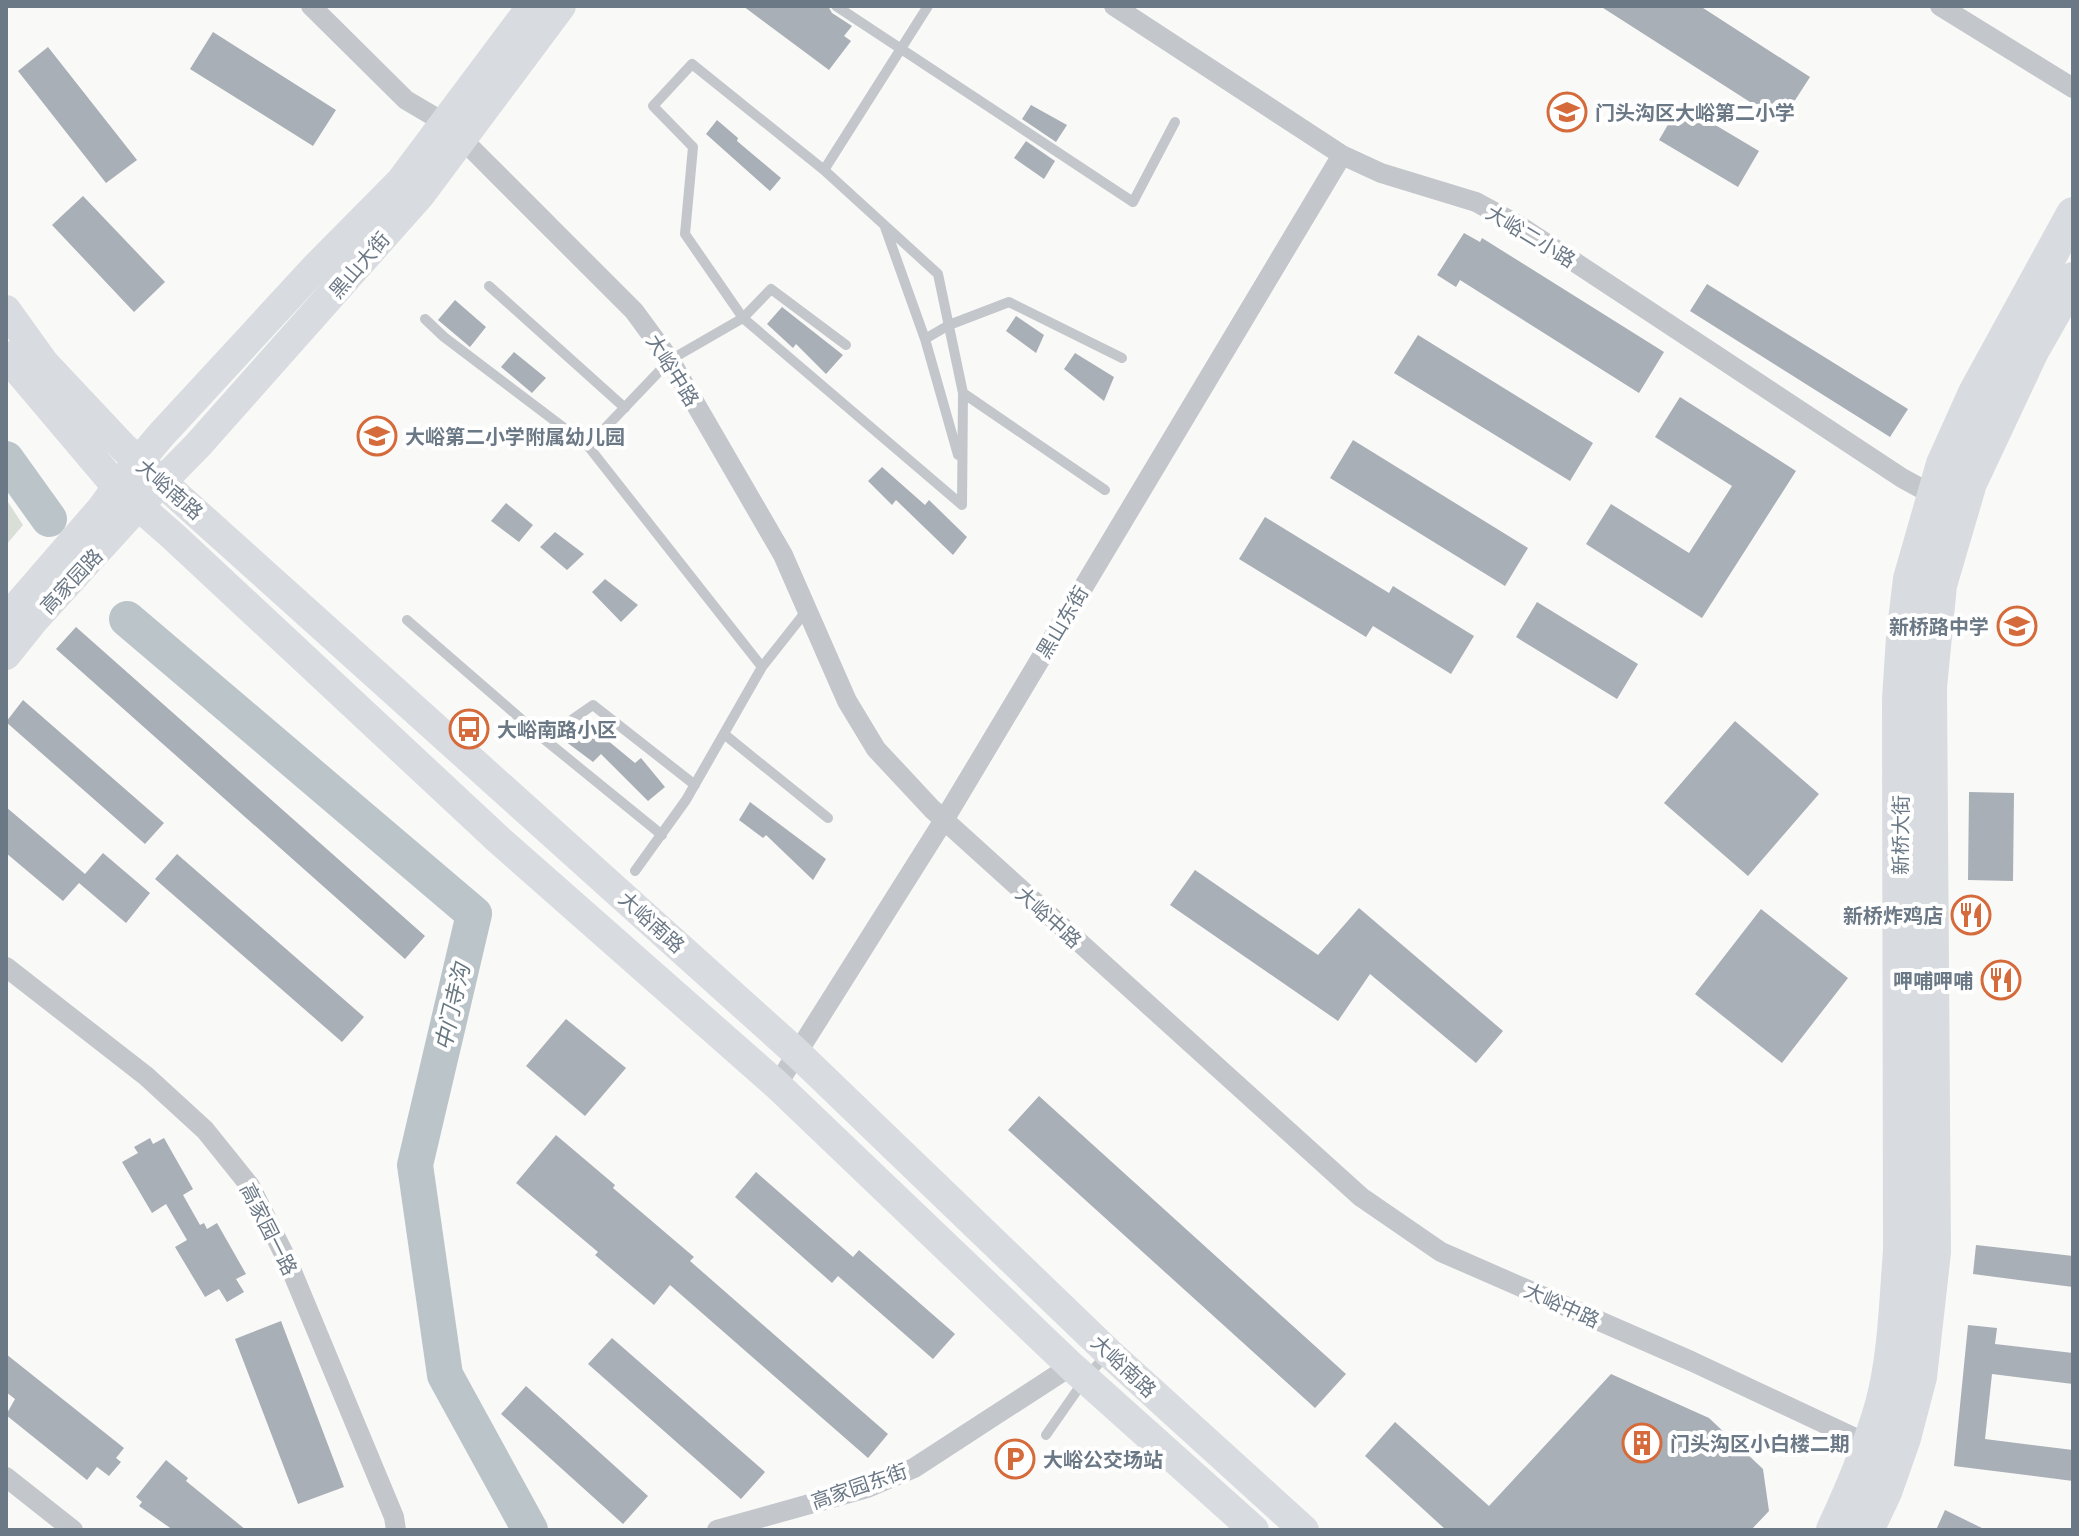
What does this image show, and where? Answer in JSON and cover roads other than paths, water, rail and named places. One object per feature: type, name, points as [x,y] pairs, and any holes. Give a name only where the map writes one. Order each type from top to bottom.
[{"type":"main road","name":"黑山大街","points":[[127,497],[150,472],[198,445],[420,195],[454,132],[532,6]]},
{"type":"main road","name":"黑山大街","points":[[454,132],[561,6]]},
{"type":"main road","name":"新桥大街","points":[[1833,1530],[1856,1479],[1883,1401],[1895,1317],[1900,1251],[1899,699],[1910,579],[1943,464],[1975,393],[2073,214]]},
{"type":"main road","name":"新桥大街","points":[[1867,1530],[1885,1492],[1904,1438],[1920,1377],[1934,1252],[1930,687],[1940,585],[1976,468],[2032,351],[2073,279]]},
{"type":"main road","name":"大峪南路","points":[[6,310],[44,363],[103,428],[798,1054],[1109,1353],[1304,1530]]},
{"type":"main road","name":"大峪南路","points":[[6,356],[127,497],[174,537],[499,840],[777,1085],[1078,1372],[1254,1530]]},
{"type":"main road","name":"高家园路","points":[[6,619],[102,508],[127,497]]},
{"type":"main road","name":"高家园路","points":[[6,655],[127,497]]},
{"type":"street","name":"大峪中路","points":[[311,6],[406,100],[454,132],[634,311],[670,360],[783,555],[847,701],[876,749],[944,820],[1361,1197],[1441,1252],[1691,1361],[1868,1444]]},
{"type":"street","name":"大峪二小路","points":[[1114,6],[1342,155],[1381,173],[1476,202],[1520,226],[1888,470],[1933,495]]},
{"type":"street","points":[[1940,6],[2073,88]]},
{"type":"street","name":"黑山东街","points":[[777,1085],[944,820],[1342,155]]},
{"type":"street","name":"高家园一路","points":[[6,967],[146,1076],[205,1130],[250,1186],[288,1262],[394,1517],[396,1530]]},
{"type":"street","name":"高家园东街","points":[[717,1530],[867,1488],[914,1468],[1078,1372]]},
{"type":"street","points":[[6,1477],[73,1530]]},
{"type":"lane","points":[[836,6],[1133,202],[1175,122]]},
{"type":"lane","points":[[824,170],[928,6]]},
{"type":"lane","points":[[692,64],[824,170],[884,225],[938,274],[963,393],[962,505],[743,318],[685,234],[693,147],[653,106],[692,64]]},
{"type":"lane","points":[[884,225],[925,339],[962,470]]},
{"type":"lane","points":[[489,286],[625,408]]},
{"type":"lane","points":[[588,446],[670,360],[743,318],[771,289],[846,345]]},
{"type":"lane","points":[[925,339],[949,325],[1009,302],[1122,358]]},
{"type":"lane","points":[[425,319],[444,337],[588,446],[762,667]]},
{"type":"lane","points":[[963,393],[1105,490]]},
{"type":"lane","points":[[635,871],[695,785],[762,667],[807,610]]},
{"type":"lane","points":[[407,620],[544,739],[662,835]]},
{"type":"lane","points":[[544,739],[593,705],[695,785]]},
{"type":"lane","points":[[724,734],[828,818]]},
{"type":"lane","points":[[1046,1435],[1078,1372],[1109,1353]]},
{"type":"waterway","name":"中门寺沟","points":[[6,459],[49,519]]},
{"type":"waterway","name":"中门寺沟","points":[[127,619],[474,914],[415,1165],[445,1375],[530,1530]]},
{"type":"place","name":"门头沟区大峪第二小学","points":[[1567,112]]},
{"type":"place","name":"大峪第二小学附属幼儿园","points":[[377,436]]},
{"type":"place","name":"新桥路中学","points":[[2017,626]]},
{"type":"place","name":"大峪南路小区","points":[[469,729]]},
{"type":"place","name":"新桥炸鸡店","points":[[1971,915]]},
{"type":"place","name":"呷哺呷哺","points":[[2001,980]]},
{"type":"place","name":"门头沟区小白楼二期","points":[[1642,1443]]},
{"type":"place","name":"大峪公交场站","points":[[1015,1459]]}]
